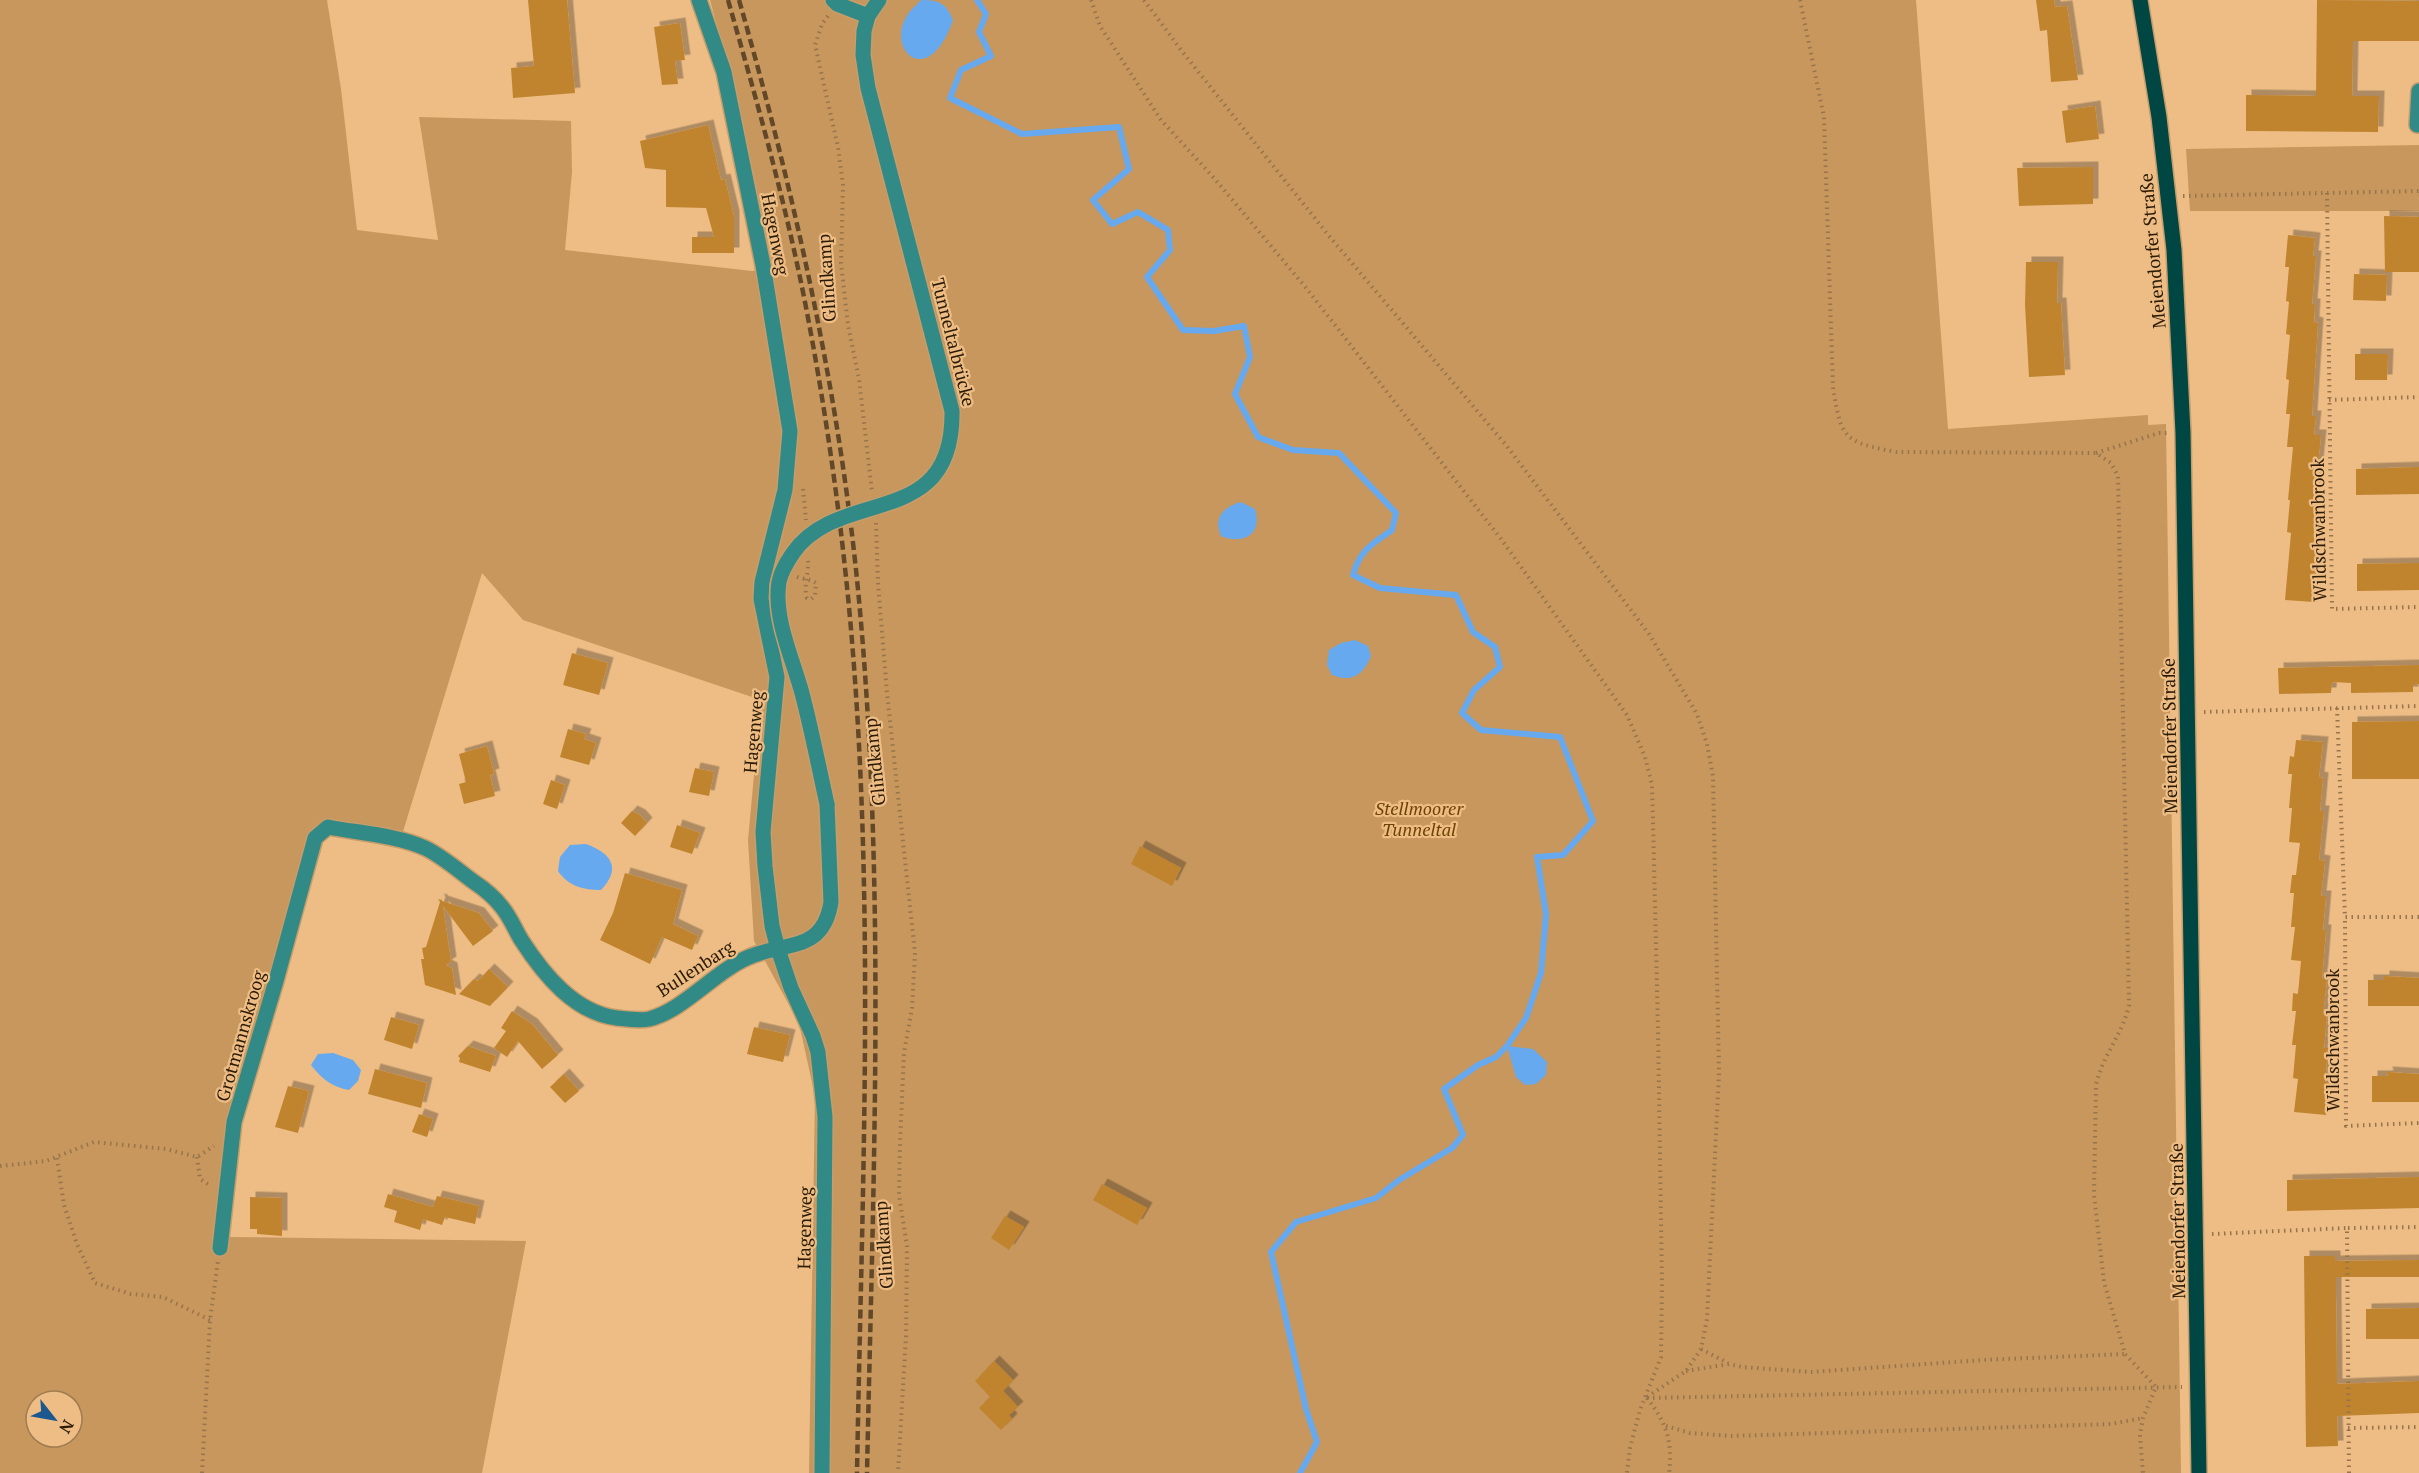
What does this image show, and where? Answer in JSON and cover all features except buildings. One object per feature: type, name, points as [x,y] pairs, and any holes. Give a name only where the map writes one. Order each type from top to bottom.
[{"type":"main road","name":"Meiendorfer Straße","points":[[2140,0],[2152,65],[2169,196],[2174,250],[2183,433],[2199,1473]]},
{"type":"street","name":"Hagenweg","points":[[699,0],[724,72],[763,265],[790,431],[785,490],[762,582],[761,599],[777,677],[763,832],[769,906],[778,949],[791,988],[813,1036],[823,1086],[825,1117],[822,1473]]},
{"type":"street","points":[[835,2],[868,16],[879,0]]},
{"type":"street","name":"Tunneltalbrücke","points":[[778,949],[812,939],[829,917],[831,883],[826,804],[803,695],[782,621],[779,583],[787,561],[804,539],[815,530],[855,514],[892,503],[916,492],[937,470],[944,458],[953,427],[952,411],[868,88],[863,56],[864,31],[868,16]]},
{"type":"street","points":[[2417,125],[2419,91]]},
{"type":"street","name":"Bullenbarg","points":[[315,838],[327,827],[426,849],[476,883],[501,905],[522,941],[544,971],[574,1001],[593,1014],[631,1020],[649,1019],[669,1010],[735,963],[754,954],[778,949]]},
{"type":"street","name":"Grotmannskroog","points":[[220,1248],[234,1122],[315,838]]},
{"type":"path","points":[[1091,0],[1100,26],[1161,120],[1214,178],[1313,297],[1501,539],[1627,715],[1645,757],[1652,786],[1662,1283],[1661,1357],[1640,1410],[1630,1448],[1627,1473]]},
{"type":"path","points":[[1144,0],[1329,236],[1506,445],[1649,634],[1697,714],[1707,744],[1713,776],[1719,1073],[1707,1319],[1701,1349],[1686,1371],[1646,1398]]},
{"type":"path","points":[[1800,0],[1824,117],[1833,387],[1838,420],[1847,435],[1865,446],[1896,452],[2096,453],[2160,433],[2169,433]]},
{"type":"path","name":"Glindkamp","points":[[835,2],[822,24],[815,45],[838,147],[843,185],[841,263],[848,325],[859,379],[872,492]]},
{"type":"path","points":[[2169,196],[2419,191]]},
{"type":"path","name":"Wildschwanbrook","points":[[2327,193],[2332,609],[2419,607]]},
{"type":"path","points":[[2330,400],[2419,397]]},
{"type":"path","points":[[2096,453],[2111,463],[2118,476],[2119,492],[2129,1005],[2126,1019],[2099,1070],[2096,1085],[2094,1195],[2104,1282],[2124,1354],[2156,1387]]},
{"type":"path","name":"Glindkamp","points":[[875,515],[887,693],[915,953],[912,1008],[904,1053],[900,1143],[899,1195],[907,1246],[906,1336],[898,1473]]},
{"type":"path","points":[[801,578],[816,583],[815,596],[811,599],[807,598],[805,593],[806,586]]},
{"type":"path","points":[[2188,712],[2419,706]]},
{"type":"path","name":"Wildschwanbrook","points":[[2337,708],[2345,917],[2346,1126],[2419,1123]]},
{"type":"path","points":[[2345,917],[2419,917]]},
{"type":"path","points":[[0,1166],[57,1158],[94,1142],[166,1149],[197,1157],[215,1145]]},
{"type":"path","points":[[197,1157],[200,1179],[225,1196]]},
{"type":"path","points":[[57,1158],[64,1205],[77,1244],[95,1283],[131,1294],[163,1297],[210,1320]]},
{"type":"path","points":[[2196,1235],[2419,1227]]},
{"type":"path","points":[[2346,1228],[2349,1473]]},
{"type":"path","points":[[202,1473],[210,1320],[220,1248]]},
{"type":"path","points":[[1701,1349],[1729,1364],[1742,1367],[1810,1372],[1964,1361],[2124,1354]]},
{"type":"path","points":[[1686,1371],[1729,1364]]},
{"type":"path","points":[[1646,1398],[2198,1386]]},
{"type":"path","points":[[2143,1473],[2140,1435],[2143,1418],[2156,1387]]},
{"type":"path","points":[[1646,1398],[1666,1426],[1669,1439],[1669,1473]]},
{"type":"path","points":[[1666,1426],[1690,1433],[1731,1436],[2111,1424],[2143,1418]]},
{"type":"path","points":[[2348,1428],[2419,1427]]},
{"type":"green space","name":"Stellmoorer Tunneltal","points":[[0,0],[327,0],[341,89],[357,230],[438,240],[419,117],[571,121],[572,172],[565,250],[752,271],[773,268],[742,120],[710,0],[1916,0],[1948,429],[2148,415],[2148,425],[2166,424],[2181,1473],[809,1473],[815,1096],[799,1023],[754,941],[748,840],[761,700],[523,620],[482,573],[398,848],[326,833],[241,1125],[227,1211],[229,1237],[526,1241],[482,1473],[0,1473]]},
{"type":"green space","points":[[2419,145],[2419,211],[2190,211],[2186,149]]},
{"type":"water","points":[[921,0],[933,1],[945,6],[953,20],[943,42],[932,54],[921,59],[912,57],[905,50],[901,40],[902,27],[908,14]]},
{"type":"water","points":[[1241,502],[1255,509],[1257,518],[1254,531],[1244,538],[1221,536],[1218,524],[1221,514],[1229,507]]},
{"type":"water","points":[[1355,640],[1368,646],[1371,656],[1364,668],[1351,678],[1332,675],[1327,665],[1329,650],[1341,643]]},
{"type":"water","points":[[586,844],[602,852],[611,862],[611,875],[601,890],[576,886],[558,871],[560,857],[570,845]]},
{"type":"water","points":[[1507,1046],[1533,1049],[1547,1062],[1546,1075],[1536,1084],[1525,1085],[1516,1077]]},
{"type":"water","points":[[333,1053],[353,1060],[361,1070],[358,1081],[349,1090],[328,1082],[311,1065],[318,1054]]},
{"type":"waterway","points":[[977,0],[986,14],[979,32],[991,56],[961,70],[950,98],[1022,134],[1119,127],[1129,169],[1093,200],[1112,224],[1138,212],[1168,230],[1170,250],[1147,277],[1183,330],[1214,331],[1244,326],[1250,357],[1235,394],[1258,437],[1293,450],[1339,453],[1396,513],[1392,530],[1363,553],[1353,575],[1380,588],[1456,595],[1473,632],[1495,647],[1500,667],[1474,690],[1462,713],[1481,730],[1560,737],[1593,821],[1563,855],[1537,857],[1546,914],[1541,973],[1526,1018],[1507,1046],[1496,1057],[1478,1065],[1444,1089],[1463,1135],[1452,1148],[1399,1180],[1376,1198],[1296,1222],[1271,1252],[1306,1409],[1317,1442],[1300,1473]]},
{"type":"railway","points":[[728,0],[779,185],[804,297],[830,451],[849,607],[857,715],[865,932],[864,1148],[857,1473]]},
{"type":"railway","points":[[739,0],[779,148],[813,297],[840,448],[859,600],[867,709],[875,927],[874,1145],[867,1473]]}]
